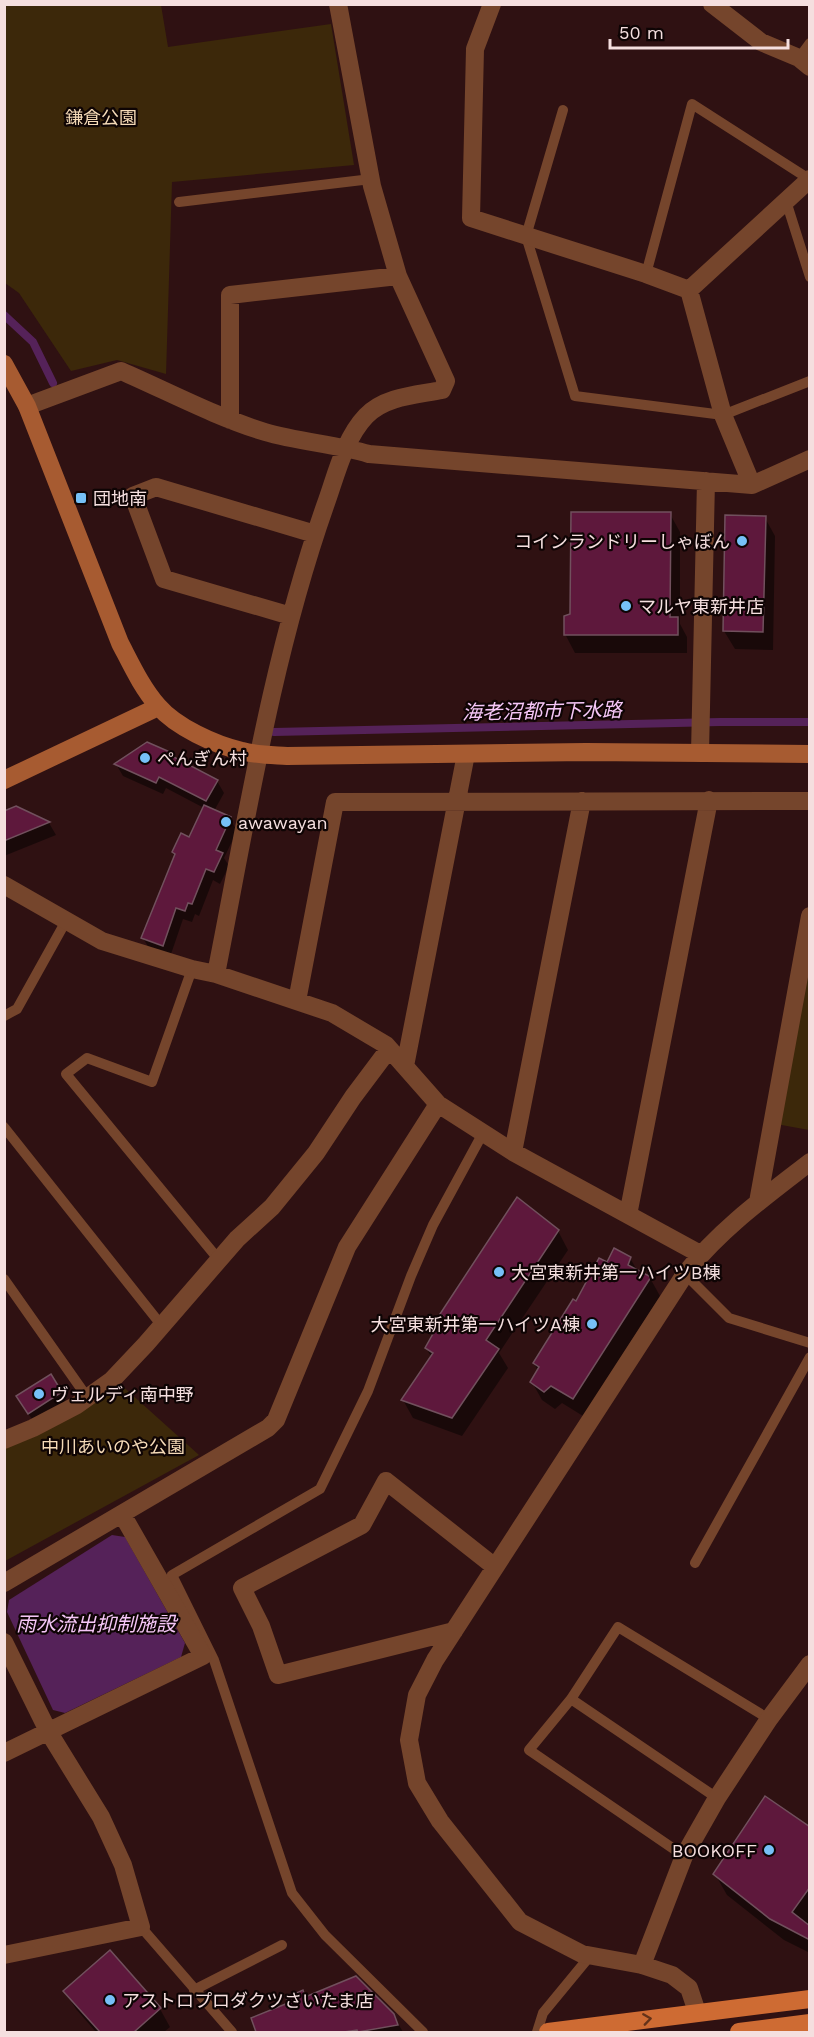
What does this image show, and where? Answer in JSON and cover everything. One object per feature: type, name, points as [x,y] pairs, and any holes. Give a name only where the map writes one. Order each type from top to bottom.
[{"type":"main road","points":[[548,2032],[810,1999]]},
{"type":"main road","points":[[739,2032],[810,2023]]},
{"type":"street","points":[[216,974],[272,693],[315,534],[346,447],[366,416],[383,402],[442,390],[446,381],[398,276],[371,179],[338,4]]},
{"type":"street","points":[[492,4],[475,49],[471,218],[689,290]]},
{"type":"street","points":[[712,4],[761,42],[804,63]]},
{"type":"street","points":[[689,290],[809,179]]},
{"type":"street","points":[[230,420],[230,295],[398,276]]},
{"type":"street","points":[[689,290],[723,415],[752,485]]},
{"type":"street","points":[[4,364],[27,406],[120,643],[136,674],[158,707],[180,724],[204,738],[242,752],[287,756],[466,754],[700,746],[810,754]]},
{"type":"street","points":[[27,406],[121,371],[230,420],[268,433],[346,447],[369,454],[752,485],[810,459]]},
{"type":"street","points":[[700,746],[706,481]]},
{"type":"street","points":[[291,616],[164,579],[133,496],[156,488],[315,534]]},
{"type":"street","points":[[4,780],[158,707]]},
{"type":"street","points":[[405,1066],[466,754]]},
{"type":"street","points":[[628,1215],[709,800]]},
{"type":"street","points":[[513,1152],[582,801]]},
{"type":"street","points":[[297,1001],[335,802],[810,801]]},
{"type":"street","points":[[4,885],[102,941],[192,969],[216,974],[332,1013],[386,1045],[438,1104],[513,1152],[700,1254]]},
{"type":"street","points":[[758,1202],[810,916]]},
{"type":"street","points":[[4,1440],[33,1428],[112,1380],[237,1239],[272,1207],[316,1153],[353,1097],[389,1049]]},
{"type":"street","points":[[4,1583],[268,1428],[276,1420],[347,1247],[438,1104]]},
{"type":"street","points":[[697,2012],[689,1988],[672,1975],[642,1965],[582,1954],[520,1923],[440,1821],[417,1783],[408,1740],[417,1695],[435,1660],[685,1274],[700,1254],[758,1202],[810,1161]]},
{"type":"street","points":[[454,1631],[278,1676],[261,1626],[242,1588],[362,1525],[386,1481],[495,1567]]},
{"type":"street","points":[[4,1753],[203,1656],[122,1514]]},
{"type":"street","points":[[4,1642],[48,1731],[101,1816],[123,1865],[141,1927],[4,1956]]},
{"type":"street","points":[[642,1965],[684,1856],[717,1798],[769,1719],[810,1664]]},
{"type":"lane","points":[[804,63],[810,43]]},
{"type":"lane","points":[[646,274],[692,104],[809,179]]},
{"type":"lane","points":[[564,110],[526,236],[575,396],[723,415],[810,381]]},
{"type":"lane","points":[[180,202],[371,179]]},
{"type":"lane","points":[[786,201],[810,277]]},
{"type":"lane","points":[[4,1016],[17,1009],[66,921]]},
{"type":"lane","points":[[192,969],[152,1082],[87,1058],[66,1074],[219,1260]]},
{"type":"lane","points":[[4,1127],[162,1326]]},
{"type":"lane","points":[[423,2032],[325,1935],[292,1893],[214,1660],[172,1575],[320,1489],[368,1391],[411,1276],[433,1225],[483,1133]]},
{"type":"lane","points":[[685,1274],[729,1318],[810,1343]]},
{"type":"lane","points":[[4,1279],[87,1397]]},
{"type":"lane","points":[[695,1563],[810,1357]]},
{"type":"lane","points":[[684,1856],[529,1750],[571,1698],[618,1627],[769,1719]]},
{"type":"lane","points":[[571,1698],[717,1798]]},
{"type":"lane","points":[[141,1927],[232,2032]]},
{"type":"lane","points":[[194,1990],[282,1946]]},
{"type":"lane","points":[[537,2032],[543,2013],[590,1956]]},
{"type":"green space","name":"鎌倉公園","points":[[4,5],[161,5],[168,47],[331,24],[354,165],[172,182],[166,374],[117,360],[71,371],[19,293],[5,283]]},
{"type":"green space","points":[[809,954],[809,1130],[776,1124]]},
{"type":"green space","name":"中川あいのや公園","points":[[119,1383],[199,1455],[5,1561],[5,1446]]},
{"type":"water","name":"雨水流出抑制施設","points":[[112,1535],[125,1537],[185,1643],[181,1657],[65,1713],[53,1710],[7,1612],[9,1600]]},
{"type":"building","points":[[571,512],[671,512],[670,617],[678,617],[678,635],[564,635],[564,616],[570,614]]},
{"type":"building","points":[[725,515],[766,516],[763,632],[723,631]]},
{"type":"building","points":[[147,742],[170,752],[168,754],[218,780],[206,801],[159,777],[156,783],[114,764]]},
{"type":"building","points":[[204,805],[231,817],[216,850],[223,853],[214,872],[206,869],[192,904],[188,903],[185,911],[176,908],[163,946],[141,938],[175,854],[172,852],[181,833],[189,837]]},
{"type":"building","points":[[16,806],[50,822],[4,841],[4,811]]},
{"type":"building","name":"大宮東新井第一ハイツB棟","points":[[517,1197],[559,1230],[486,1340],[499,1349],[452,1418],[401,1400],[433,1353],[425,1348],[443,1316],[440,1314]]},
{"type":"building","name":"大宮東新井第一ハイツA棟","points":[[614,1248],[631,1257],[628,1265],[651,1277],[573,1399],[551,1386],[544,1392],[530,1382],[539,1367],[533,1363],[573,1299],[576,1301],[599,1258],[607,1262]]},
{"type":"building","name":"ヴェルディ南中野","points":[[51,1374],[62,1392],[28,1414],[16,1396]]},
{"type":"building","name":"BOOKOFF","points":[[765,1796],[810,1827],[810,1887],[792,1912],[810,1926],[810,1940],[770,1919],[713,1874]]},
{"type":"building","points":[[110,1950],[161,2008],[134,2032],[100,2032],[63,1991]]},
{"type":"building","points":[[356,1976],[394,2014],[398,2025],[358,2032],[357,2030],[256,2032],[251,2018],[288,2003],[286,1998],[303,1990],[305,1997]]},
{"type":"waterway","name":"海老沼都市下水路","points":[[4,315],[33,342],[53,383]]},
{"type":"waterway","name":"海老沼都市下水路","points":[[274,732],[810,722]]},
{"type":"place","name":"団地南","points":[[81,498]]},
{"type":"place","name":"コインランドリーしゃぼん","points":[[742,541]]},
{"type":"place","name":"マルヤ東新井店","points":[[626,606]]},
{"type":"place","name":"ぺんぎん村","points":[[145,758]]},
{"type":"place","name":"awawayan","points":[[226,822]]},
{"type":"place","name":"大宮東新井第一ハイツB棟","points":[[499,1272]]},
{"type":"place","name":"大宮東新井第一ハイツA棟","points":[[592,1324]]},
{"type":"place","name":"ヴェルディ南中野","points":[[39,1394]]},
{"type":"place","name":"BOOKOFF","points":[[769,1850]]},
{"type":"place","name":"アストロプロダクツさいたま店","points":[[110,2000]]}]
